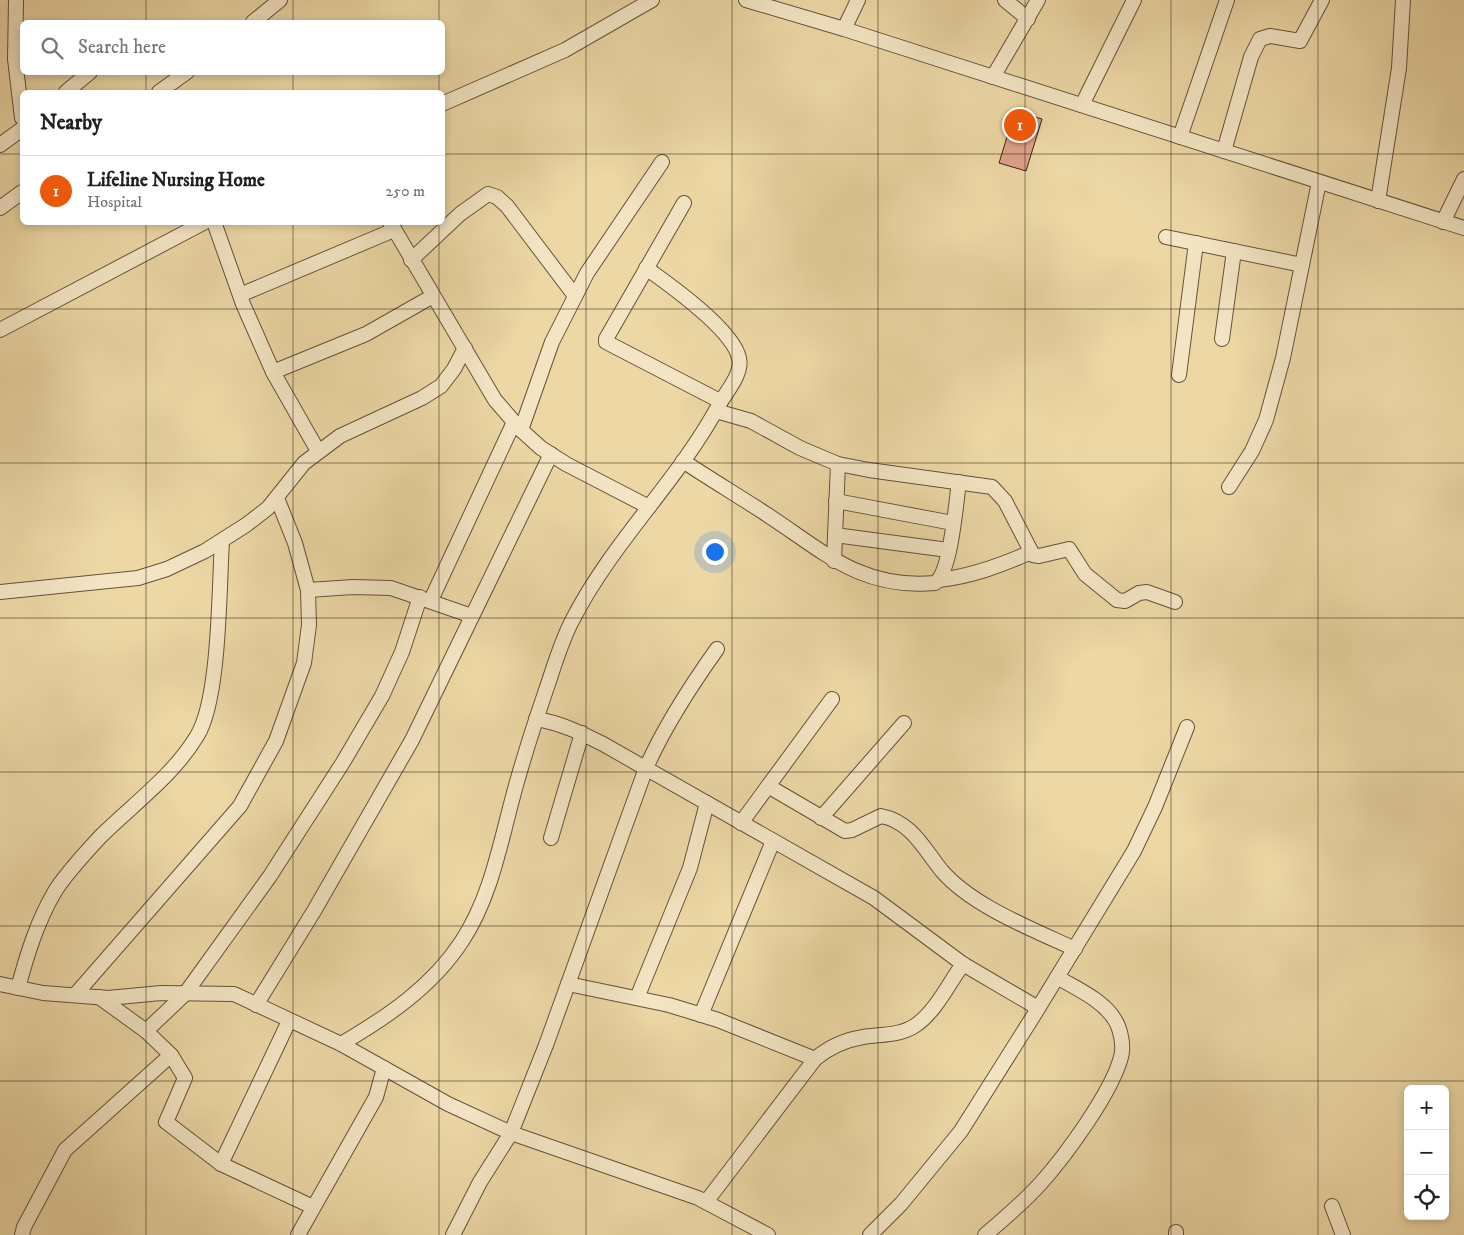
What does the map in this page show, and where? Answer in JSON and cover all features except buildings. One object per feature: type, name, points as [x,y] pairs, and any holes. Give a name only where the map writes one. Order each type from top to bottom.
[{"type":"street","points":[[16,0],[15,59],[20,101]]},
{"type":"street","points":[[255,20],[280,0]]},
{"type":"street","points":[[445,103],[565,50],[652,0]]},
{"type":"street","points":[[746,0],[778,5],[844,29],[1464,228]]},
{"type":"street","points":[[844,29],[858,0]]},
{"type":"street","points":[[1005,0],[1028,19]]},
{"type":"street","points":[[993,77],[1038,0]]},
{"type":"street","points":[[1082,105],[1134,0]]},
{"type":"street","points":[[1180,137],[1227,0]]},
{"type":"street","points":[[1224,151],[1249,65],[1260,39],[1270,36],[1300,41],[1322,0]]},
{"type":"street","points":[[1378,200],[1399,68],[1403,0]]},
{"type":"street","points":[[68,90],[86,75]]},
{"type":"street","points":[[162,90],[183,75]]},
{"type":"street","points":[[0,145],[20,130]]},
{"type":"street","points":[[146,1031],[185,994],[270,876],[342,764],[382,696],[425,598],[518,426],[552,342],[587,273],[662,162]]},
{"type":"street","points":[[1443,222],[1464,179]]},
{"type":"street","points":[[1229,487],[1252,451],[1266,420],[1283,358],[1319,182]]},
{"type":"street","points":[[0,208],[20,193]]},
{"type":"street","points":[[411,260],[460,214],[488,194],[498,197],[506,206],[575,296]]},
{"type":"street","points":[[684,203],[606,342],[718,400],[718,407]]},
{"type":"street","points":[[0,330],[198,225]]},
{"type":"street","points":[[215,225],[240,295],[273,372],[318,451]]},
{"type":"street","points":[[240,295],[392,226],[495,400],[518,426],[551,454],[648,507]]},
{"type":"street","points":[[1166,237],[1302,265]]},
{"type":"street","points":[[1179,375],[1196,243]]},
{"type":"street","points":[[1222,339],[1234,251]]},
{"type":"street","points":[[340,1044],[374,1024],[419,991],[439,972],[462,941],[487,889],[520,766],[573,618],[648,507],[683,460],[718,407],[738,372],[740,359],[733,346],[702,311],[646,268]]},
{"type":"street","points":[[273,372],[366,334],[433,296]]},
{"type":"street","points":[[0,592],[138,578],[167,569],[222,541],[268,508],[304,463],[318,451],[340,436],[422,398],[441,386],[454,369],[464,348]]},
{"type":"street","points":[[718,407],[751,420],[800,448],[838,464],[869,470],[985,485],[997,490],[1005,501],[1031,552],[1039,556],[1069,549],[1086,574],[1120,601],[1139,593],[1147,592],[1175,602]]},
{"type":"street","points":[[256,1005],[314,912],[412,740],[551,454]]},
{"type":"street","points":[[683,460],[834,561],[870,576],[900,582],[929,583],[990,570],[1031,552]]},
{"type":"street","points":[[834,561],[838,464]]},
{"type":"street","points":[[939,580],[945,567],[959,482]]},
{"type":"street","points":[[75,996],[240,806],[276,741],[304,663],[309,625],[308,590],[295,543],[277,498]]},
{"type":"street","points":[[836,501],[952,523]]},
{"type":"street","points":[[835,535],[948,550]]},
{"type":"street","points":[[18,988],[31,942],[54,891],[99,838],[175,765],[198,735],[210,697],[218,624],[222,541]]},
{"type":"street","points":[[308,590],[353,587],[391,588],[425,598],[472,616]]},
{"type":"street","points":[[453,1235],[480,1182],[511,1133],[568,984],[646,768],[661,733],[717,649]]},
{"type":"street","points":[[741,822],[832,699]]},
{"type":"street","points":[[536,720],[553,722],[582,733],[874,898],[963,964],[1038,1008]]},
{"type":"street","points":[[821,818],[904,724]]},
{"type":"street","points":[[870,1235],[901,1204],[960,1131],[1075,949],[1134,852],[1155,807],[1187,727]]},
{"type":"street","points":[[551,838],[582,733]]},
{"type":"street","points":[[768,786],[845,831],[852,830],[881,816],[890,818],[913,834],[944,872],[977,899],[1006,916],[1075,949]]},
{"type":"street","points":[[637,998],[690,868],[707,803]]},
{"type":"street","points":[[701,1015],[772,841]]},
{"type":"street","points":[[706,1202],[815,1059],[827,1049],[847,1041],[904,1032],[917,1024],[933,1007],[963,964]]},
{"type":"street","points":[[985,1235],[1042,1182],[1110,1086],[1122,1056],[1121,1036],[1116,1021],[1109,1012],[1100,1004],[1057,977]]},
{"type":"street","points":[[0,984],[43,994],[75,996],[234,994],[340,1044],[448,1104],[511,1133],[653,1181],[706,1202],[768,1235]]},
{"type":"street","points":[[568,984],[669,1004],[815,1059]]},
{"type":"street","points":[[99,997],[146,1031],[171,1055],[185,1078],[166,1122],[221,1164],[312,1206]]},
{"type":"street","points":[[221,1164],[289,1021]]},
{"type":"street","points":[[22,1235],[24,1227],[65,1150],[171,1055]]},
{"type":"street","points":[[298,1235],[312,1206],[376,1097],[384,1068]]},
{"type":"street","points":[[1332,1206],[1344,1235]]},
{"type":"place","name":"Lifeline Nursing Home","points":[[1020,125]]}]
